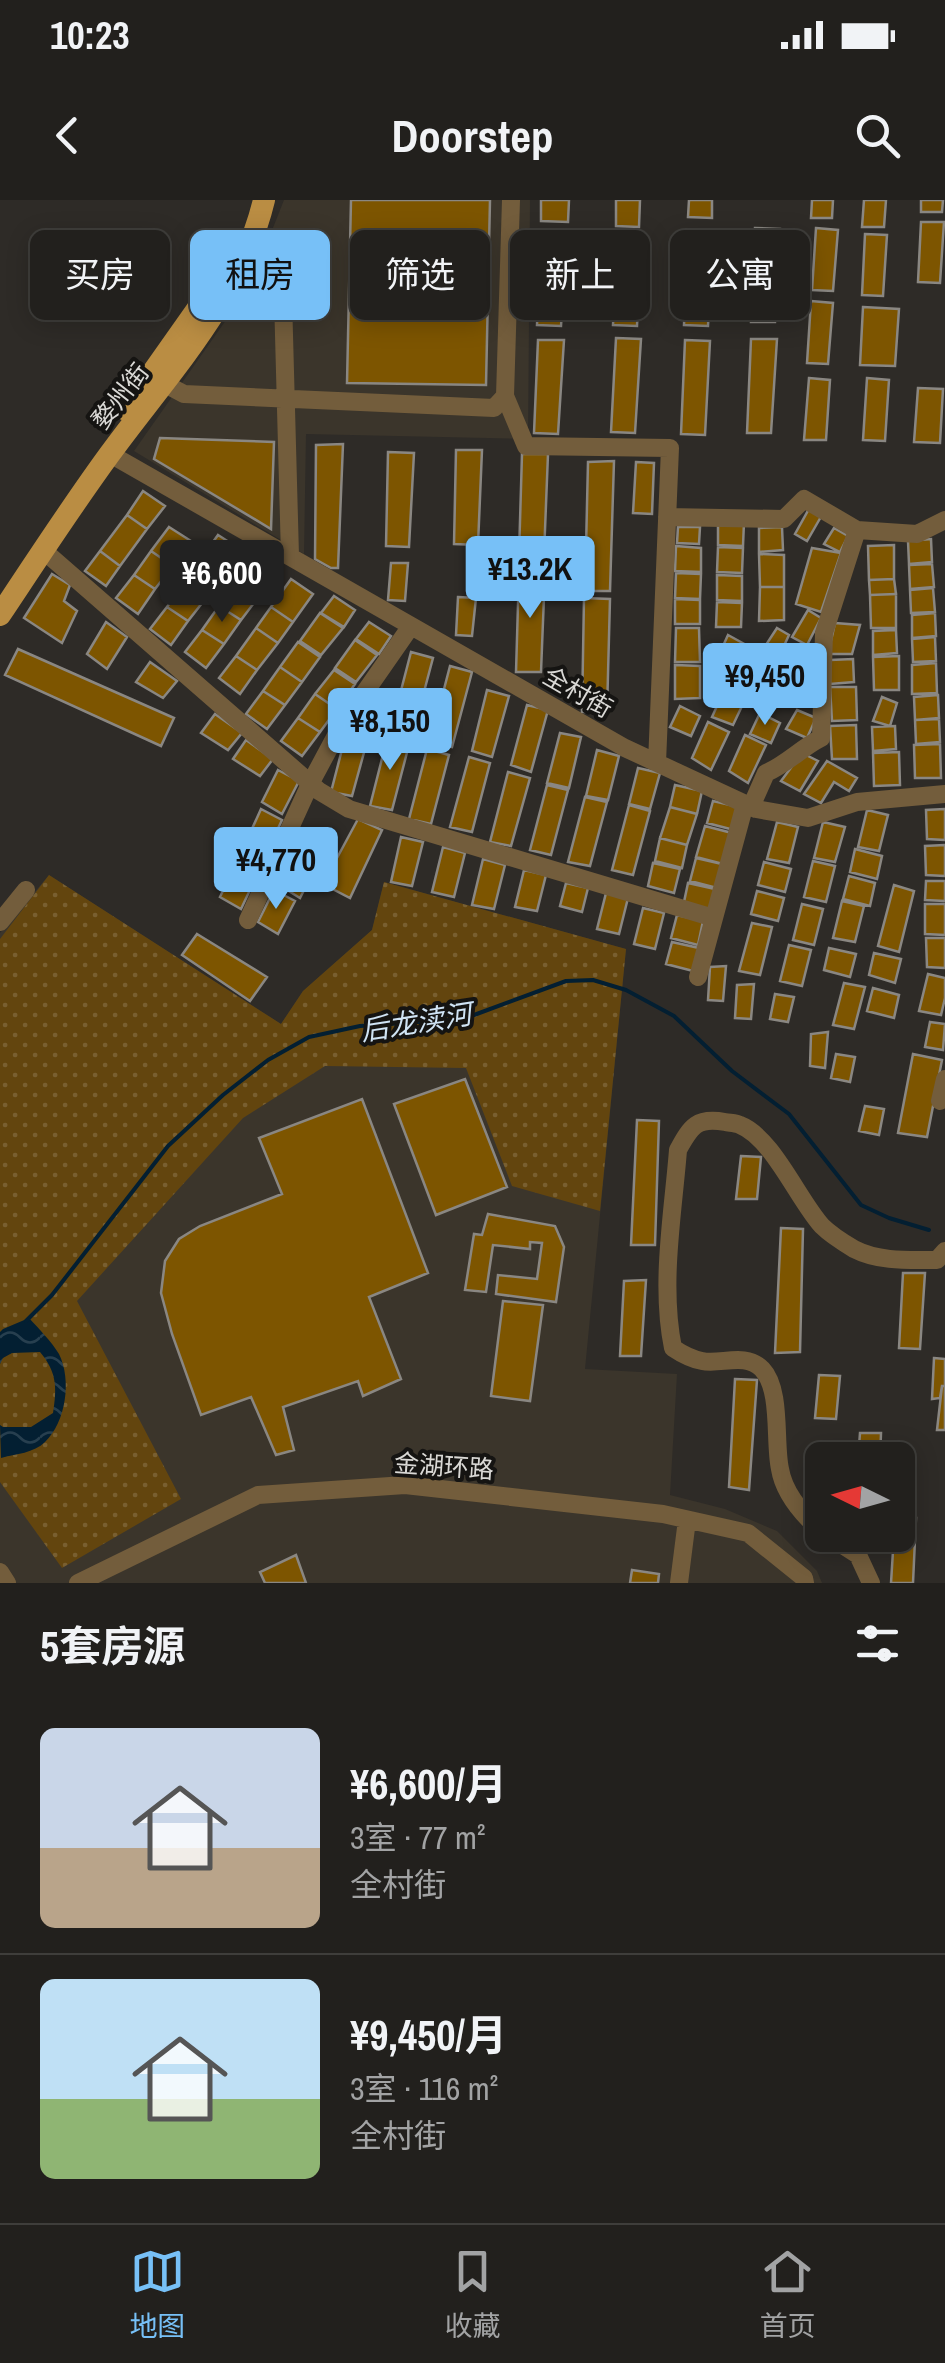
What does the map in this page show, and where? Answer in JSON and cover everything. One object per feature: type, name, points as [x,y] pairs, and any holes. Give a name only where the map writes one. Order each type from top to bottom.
[{"type":"main road","name":"婺州街","points":[[0,595],[216,283],[247,221],[252,200]]},
{"type":"main road","name":"婺州街","points":[[256,230],[264,200]]},
{"type":"main road","name":"婺州街","points":[[0,615],[110,454],[166,384],[210,320]]},
{"type":"street","points":[[510,200],[505,396],[526,446],[670,448],[657,764]]},
{"type":"street","points":[[283,320],[290,556]]},
{"type":"street","points":[[166,384],[184,394],[494,408],[505,396]]},
{"type":"street","name":"全村街","points":[[110,454],[625,748],[748,805],[808,818],[857,802],[945,794]]},
{"type":"street","points":[[667,517],[784,519],[804,499],[857,530],[917,534],[945,520]]},
{"type":"street","points":[[698,977],[748,805],[766,773],[783,766],[802,747],[821,738],[824,634],[857,530]]},
{"type":"street","points":[[44,551],[319,792],[348,809],[714,918]]},
{"type":"street","points":[[248,920],[340,728],[411,626]]},
{"type":"street","points":[[0,922],[26,890]]},
{"type":"street","points":[[940,1101],[945,1079]]},
{"type":"street","points":[[805,1515],[780,1471],[772,1390],[763,1370],[748,1361],[704,1362],[674,1348],[668,1293],[678,1150],[698,1122],[742,1125],[758,1137],[823,1227],[855,1250],[884,1259],[917,1260],[937,1260],[945,1251]]},
{"type":"street","name":"金湖环路","points":[[78,1583],[258,1495],[405,1484],[663,1514],[748,1533],[804,1578],[805,1583]]},
{"type":"street","points":[[679,1583],[687,1520]]},
{"type":"street","points":[[855,1552],[871,1583]]},
{"type":"street","points":[[0,1572],[7,1583]]},
{"type":"shaded area","points":[[284,200],[530,200],[530,230],[510,230],[510,320],[529,320],[528,439],[306,434],[304,554],[134,451],[226,320],[330,320],[330,230],[272,230]]},
{"type":"shaded area","points":[[49,875],[281,1024],[303,991],[372,930],[384,882],[626,949],[585,1369],[677,1374],[670,1495],[725,1509],[777,1531],[817,1571],[822,1583],[0,1583],[0,933]]},
{"type":"shaded area","points":[[49,875],[281,1024],[303,991],[372,930],[384,882],[626,949],[600,1211],[512,1186],[466,1068],[325,1066],[243,1118],[77,1301],[181,1499],[62,1568],[0,1482],[0,939]]},
{"type":"water","points":[[29,1318],[59,1354],[65,1376],[65,1400],[58,1423],[41,1446],[1,1458],[0,1425],[31,1427],[53,1413],[54,1381],[40,1352],[12,1353],[0,1364],[0,1332]]},
{"type":"building","points":[[351,200],[490,200],[489,230],[350,230]]},
{"type":"building","points":[[541,200],[569,200],[568,222],[541,221]]},
{"type":"building","points":[[616,200],[640,200],[639,227],[616,226]]},
{"type":"building","points":[[689,200],[712,200],[712,218],[688,217]]},
{"type":"building","points":[[812,200],[833,200],[832,218],[811,218]]},
{"type":"building","points":[[864,200],[886,200],[884,227],[862,227]]},
{"type":"building","points":[[921,200],[943,200],[942,212],[921,212]]},
{"type":"building","points":[[921,222],[944,222],[940,283],[918,282]]},
{"type":"building","points":[[816,228],[838,230],[833,291],[812,290]]},
{"type":"building","points":[[865,234],[887,235],[883,296],[862,295]]},
{"type":"building","points":[[350,246],[350,320],[487,320],[486,385],[347,383]]},
{"type":"building","points":[[811,301],[833,303],[828,364],[807,363]]},
{"type":"building","points":[[863,307],[899,309],[895,366],[860,365]]},
{"type":"building","points":[[537,320],[561,320],[561,326],[537,325]]},
{"type":"building","points":[[613,320],[637,320],[637,326],[613,325]]},
{"type":"building","points":[[684,320],[708,320],[708,326],[684,325]]},
{"type":"building","points":[[616,338],[641,339],[635,433],[611,432]]},
{"type":"building","points":[[751,339],[777,339],[771,433],[747,433]]},
{"type":"building","points":[[538,340],[564,340],[558,434],[534,433]]},
{"type":"building","points":[[685,340],[710,341],[705,435],[681,434]]},
{"type":"building","points":[[809,378],[830,380],[826,440],[804,440]]},
{"type":"building","points":[[867,378],[889,380],[885,441],[863,440]]},
{"type":"building","points":[[918,388],[943,389],[940,443],[914,442]]},
{"type":"building","points":[[160,438],[274,442],[271,529],[154,459]]},
{"type":"building","points":[[343,444],[338,568],[331,568],[315,559],[316,445]]},
{"type":"building","points":[[456,450],[482,450],[478,545],[454,544]]},
{"type":"building","points":[[388,452],[414,453],[409,547],[386,546]]},
{"type":"building","points":[[522,454],[548,454],[544,555],[519,555]]},
{"type":"building","points":[[614,461],[610,591],[585,591],[588,462]]},
{"type":"building","points":[[636,462],[654,463],[652,514],[633,513]]},
{"type":"building","points":[[143,491],[165,506],[147,529],[127,515]]},
{"type":"building","points":[[810,507],[822,515],[807,541],[795,534]]},
{"type":"building","points":[[127,515],[147,529],[120,566],[100,551]]},
{"type":"building","points":[[718,520],[744,522],[743,546],[718,545]]},
{"type":"building","points":[[169,527],[191,541],[173,566],[151,551]]},
{"type":"building","points":[[678,527],[700,527],[699,544],[677,543]]},
{"type":"building","points":[[782,527],[783,550],[759,552],[759,528]]},
{"type":"building","points":[[834,528],[848,536],[840,552],[824,544]]},
{"type":"building","points":[[218,535],[240,549],[226,570],[203,556]]},
{"type":"building","points":[[931,539],[932,562],[909,564],[908,541]]},
{"type":"building","points":[[894,545],[894,579],[869,580],[868,546]]},
{"type":"building","points":[[676,546],[701,548],[701,572],[675,571]]},
{"type":"building","points":[[718,547],[743,548],[742,573],[717,572]]},
{"type":"building","points":[[812,548],[841,553],[821,612],[796,604]]},
{"type":"building","points":[[100,551],[120,566],[106,586],[85,571]]},
{"type":"building","points":[[151,551],[173,566],[155,589],[134,575]]},
{"type":"building","points":[[759,554],[784,555],[784,587],[760,587]]},
{"type":"building","points":[[202,558],[224,573],[206,598],[184,583]]},
{"type":"building","points":[[253,558],[275,573],[261,594],[238,579]]},
{"type":"building","points":[[391,563],[408,563],[405,601],[388,600]]},
{"type":"building","points":[[932,564],[934,587],[910,589],[909,565]]},
{"type":"building","points":[[519,571],[545,571],[541,672],[516,672]]},
{"type":"building","points":[[676,573],[701,574],[700,599],[675,598]]},
{"type":"building","points":[[52,574],[70,585],[64,601],[77,611],[62,643],[24,618]]},
{"type":"building","points":[[134,575],[155,589],[138,614],[116,598]]},
{"type":"building","points":[[717,575],[742,576],[742,601],[717,600]]},
{"type":"building","points":[[291,579],[313,594],[293,622],[271,607]]},
{"type":"building","points":[[894,579],[896,594],[870,595],[869,580]]},
{"type":"building","points":[[238,581],[260,595],[241,620],[219,606]]},
{"type":"building","points":[[184,583],[206,598],[188,621],[167,607]]},
{"type":"building","points":[[760,587],[784,587],[784,620],[759,621]]},
{"type":"building","points":[[933,588],[935,612],[911,613],[910,590]]},
{"type":"building","points":[[896,594],[896,628],[871,628],[870,595]]},
{"type":"building","points":[[334,596],[355,610],[344,627],[321,613]]},
{"type":"building","points":[[458,597],[476,598],[472,636],[456,635]]},
{"type":"building","points":[[584,598],[610,599],[607,712],[582,712]]},
{"type":"building","points":[[675,599],[700,600],[700,624],[675,624]]},
{"type":"building","points":[[717,602],[742,603],[741,627],[716,627]]},
{"type":"building","points":[[219,606],[241,620],[224,644],[202,630]]},
{"type":"building","points":[[167,607],[188,621],[171,645],[150,629]]},
{"type":"building","points":[[271,607],[293,622],[278,643],[256,628]]},
{"type":"building","points":[[808,610],[821,618],[807,645],[792,637]]},
{"type":"building","points":[[320,613],[343,628],[321,655],[300,641]]},
{"type":"building","points":[[935,613],[936,636],[912,638],[912,615]]},
{"type":"building","points":[[106,622],[127,637],[107,669],[87,654]]},
{"type":"building","points":[[369,622],[391,636],[379,654],[356,639]]},
{"type":"building","points":[[835,623],[860,625],[852,654],[828,654]]},
{"type":"building","points":[[256,628],[278,643],[257,670],[236,656]]},
{"type":"building","points":[[676,628],[699,628],[700,662],[675,662]]},
{"type":"building","points":[[777,628],[789,635],[776,663],[760,654]]},
{"type":"building","points":[[202,630],[224,644],[206,668],[185,652]]},
{"type":"building","points":[[896,630],[897,653],[873,655],[873,631]]},
{"type":"building","points":[[728,635],[748,646],[739,666],[718,657]]},
{"type":"building","points":[[935,637],[936,661],[913,662],[912,639]]},
{"type":"building","points":[[355,640],[377,655],[356,682],[335,668]]},
{"type":"building","points":[[298,642],[320,657],[302,682],[280,667]]},
{"type":"building","points":[[18,649],[174,718],[161,746],[5,675]]},
{"type":"building","points":[[411,652],[433,658],[413,733],[391,729]]},
{"type":"building","points":[[236,656],[257,670],[240,694],[219,678]]},
{"type":"building","points":[[899,656],[899,690],[874,690],[873,657]]},
{"type":"building","points":[[760,659],[783,673],[764,704],[742,691]]},
{"type":"building","points":[[853,659],[854,682],[830,684],[830,660]]},
{"type":"building","points":[[150,662],[177,681],[163,698],[136,682]]},
{"type":"building","points":[[936,663],[937,693],[912,694],[912,665]]},
{"type":"building","points":[[675,665],[700,666],[700,698],[675,699]]},
{"type":"building","points":[[450,666],[472,672],[452,747],[430,743]]},
{"type":"building","points":[[280,667],[302,682],[285,705],[263,691]]},
{"type":"building","points":[[334,670],[355,684],[337,709],[315,694]]},
{"type":"building","points":[[830,687],[856,687],[857,720],[832,721]]},
{"type":"building","points":[[487,690],[509,696],[492,757],[472,751]]},
{"type":"building","points":[[263,691],[285,705],[267,729],[246,714]]},
{"type":"building","points":[[315,694],[337,709],[320,732],[298,718]]},
{"type":"building","points":[[722,695],[742,706],[733,725],[712,717]]},
{"type":"building","points":[[938,695],[939,718],[915,720],[914,697]]},
{"type":"building","points":[[882,697],[897,703],[890,726],[873,721]]},
{"type":"building","points":[[527,705],[548,710],[531,772],[511,765]]},
{"type":"building","points":[[680,706],[700,716],[691,736],[670,727]]},
{"type":"building","points":[[797,710],[816,718],[807,738],[786,729]]},
{"type":"building","points":[[760,713],[780,723],[771,743],[750,734]]},
{"type":"building","points":[[215,714],[242,733],[228,750],[201,733]]},
{"type":"building","points":[[298,718],[320,732],[302,756],[281,741]]},
{"type":"building","points":[[939,719],[940,742],[916,744],[915,720]]},
{"type":"building","points":[[708,722],[729,732],[711,770],[692,758]]},
{"type":"building","points":[[856,725],[857,759],[832,759],[830,726]]},
{"type":"building","points":[[895,726],[896,749],[873,751],[872,727]]},
{"type":"building","points":[[560,733],[581,737],[569,788],[547,783]]},
{"type":"building","points":[[346,734],[368,738],[352,796],[331,792]]},
{"type":"building","points":[[388,735],[410,741],[392,810],[370,806]]},
{"type":"building","points":[[745,735],[766,745],[748,783],[729,771]]},
{"type":"building","points":[[246,740],[273,759],[260,776],[233,759]]},
{"type":"building","points":[[940,744],[941,778],[915,778],[914,745]]},
{"type":"building","points":[[427,749],[449,755],[431,824],[409,819]]},
{"type":"building","points":[[597,750],[619,756],[608,800],[586,796]]},
{"type":"building","points":[[899,752],[900,785],[874,786],[873,753]]},
{"type":"building","points":[[802,753],[818,761],[800,791],[781,781]]},
{"type":"building","points":[[469,757],[490,763],[472,832],[450,827]]},
{"type":"building","points":[[827,761],[857,778],[849,791],[834,782],[821,803],[804,794]]},
{"type":"building","points":[[638,768],[660,773],[650,809],[629,804]]},
{"type":"building","points":[[278,770],[299,781],[282,814],[262,802]]},
{"type":"building","points":[[508,772],[530,778],[511,846],[490,842]]},
{"type":"building","points":[[547,785],[568,790],[551,855],[530,850]]},
{"type":"building","points":[[675,785],[702,791],[697,814],[670,807]]},
{"type":"building","points":[[585,797],[607,802],[590,866],[568,862]]},
{"type":"building","points":[[713,801],[739,807],[734,830],[707,823]]},
{"type":"building","points":[[629,805],[650,811],[633,875],[612,870]]},
{"type":"building","points":[[670,807],[697,814],[687,845],[660,838]]},
{"type":"building","points":[[261,809],[282,820],[272,841],[251,831]]},
{"type":"building","points":[[945,809],[945,840],[927,839],[926,810]]},
{"type":"building","points":[[867,810],[888,815],[879,851],[858,847]]},
{"type":"building","points":[[358,819],[382,830],[350,898],[323,884]]},
{"type":"building","points":[[777,822],[798,827],[789,863],[767,859]]},
{"type":"building","points":[[823,822],[845,827],[835,862],[814,858]]},
{"type":"building","points":[[705,826],[732,833],[723,864],[696,857]]},
{"type":"building","points":[[248,836],[269,847],[260,868],[238,858]]},
{"type":"building","points":[[300,837],[325,849],[300,898],[276,883]]},
{"type":"building","points":[[401,837],[423,842],[412,886],[391,882]]},
{"type":"building","points":[[660,838],[687,845],[682,868],[655,861]]},
{"type":"building","points":[[945,845],[945,876],[926,875],[925,846]]},
{"type":"building","points":[[443,847],[465,853],[454,897],[432,892]]},
{"type":"building","points":[[855,849],[882,856],[877,879],[850,872]]},
{"type":"building","points":[[696,858],[722,864],[717,888],[690,881]]},
{"type":"building","points":[[483,859],[505,865],[494,909],[472,905]]},
{"type":"building","points":[[813,861],[835,866],[826,902],[804,897]]},
{"type":"building","points":[[764,862],[791,869],[785,892],[758,885]]},
{"type":"building","points":[[653,863],[680,869],[674,893],[648,886]]},
{"type":"building","points":[[236,864],[257,875],[241,909],[220,897]]},
{"type":"building","points":[[524,870],[546,875],[537,911],[515,907]]},
{"type":"building","points":[[849,876],[875,883],[870,906],[843,899]]},
{"type":"building","points":[[926,881],[945,881],[945,901],[925,900]]},
{"type":"building","points":[[566,883],[588,888],[582,912],[560,906]]},
{"type":"building","points":[[688,883],[715,889],[710,910],[684,902]]},
{"type":"building","points":[[894,885],[914,891],[899,952],[878,946]]},
{"type":"building","points":[[274,890],[295,901],[278,934],[258,922]]},
{"type":"building","points":[[757,891],[784,898],[778,921],[751,914]]},
{"type":"building","points":[[606,893],[628,898],[619,934],[597,929]]},
{"type":"building","points":[[842,901],[864,906],[855,942],[833,938]]},
{"type":"building","points":[[802,904],[823,909],[814,945],[793,940]]},
{"type":"building","points":[[925,904],[945,904],[945,935],[925,934]]},
{"type":"building","points":[[643,908],[664,913],[655,949],[634,944]]},
{"type":"building","points":[[677,915],[703,921],[698,945],[671,938]]},
{"type":"building","points":[[752,923],[772,927],[760,975],[739,971]]},
{"type":"building","points":[[197,934],[267,977],[250,1001],[182,955]]},
{"type":"building","points":[[926,938],[945,938],[945,968],[927,967]]},
{"type":"building","points":[[672,942],[699,948],[693,971],[666,964]]},
{"type":"building","points":[[789,945],[811,950],[802,986],[780,981]]},
{"type":"building","points":[[829,948],[856,954],[850,977],[824,970]]},
{"type":"building","points":[[874,953],[901,959],[895,983],[869,975]]},
{"type":"building","points":[[726,966],[723,1001],[708,1000],[710,967]]},
{"type":"building","points":[[928,974],[945,978],[941,1015],[919,1011]]},
{"type":"building","points":[[844,983],[865,987],[854,1029],[833,1025]]},
{"type":"building","points":[[754,984],[751,1019],[735,1018],[737,985]]},
{"type":"building","points":[[873,988],[899,995],[894,1018],[867,1011]]},
{"type":"building","points":[[775,994],[794,997],[788,1022],[770,1019]]},
{"type":"building","points":[[930,1022],[945,1024],[943,1050],[925,1047]]},
{"type":"building","points":[[828,1032],[825,1068],[810,1066],[811,1034]]},
{"type":"building","points":[[836,1054],[855,1057],[850,1082],[831,1078]]},
{"type":"building","points":[[913,1054],[942,1060],[927,1137],[898,1133]]},
{"type":"building","points":[[465,1079],[507,1187],[436,1215],[394,1104]]},
{"type":"building","points":[[362,1099],[428,1273],[369,1297],[401,1379],[363,1396],[358,1381],[283,1407],[294,1450],[276,1455],[251,1397],[201,1415],[161,1293],[165,1261],[179,1239],[200,1226],[282,1194],[259,1138]]},
{"type":"building","points":[[865,1106],[884,1109],[879,1135],[859,1131]]},
{"type":"building","points":[[637,1120],[659,1121],[655,1245],[631,1245]]},
{"type":"building","points":[[741,1156],[761,1157],[757,1199],[736,1199]]},
{"type":"building","points":[[488,1214],[555,1226],[564,1247],[556,1302],[496,1294],[498,1275],[537,1279],[542,1243],[530,1242],[530,1249],[493,1245],[486,1292],[465,1290],[474,1234],[482,1235]]},
{"type":"building","points":[[781,1228],[803,1229],[800,1352],[775,1353]]},
{"type":"building","points":[[903,1273],[925,1273],[920,1349],[899,1348]]},
{"type":"building","points":[[646,1280],[641,1356],[620,1356],[624,1281]]},
{"type":"building","points":[[503,1301],[543,1305],[530,1401],[491,1396]]},
{"type":"building","points":[[934,1358],[945,1359],[945,1386],[940,1398],[932,1399]]},
{"type":"building","points":[[819,1375],[840,1376],[836,1419],[815,1418]]},
{"type":"building","points":[[735,1379],[757,1380],[749,1490],[729,1487]]},
{"type":"building","points":[[942,1386],[945,1430],[937,1430]]},
{"type":"building","points":[[860,1433],[881,1433],[881,1442],[859,1442]]},
{"type":"building","points":[[893,1552],[914,1552],[913,1583],[891,1583]]},
{"type":"building","points":[[296,1555],[306,1583],[265,1583],[260,1572]]},
{"type":"building","points":[[632,1570],[659,1574],[658,1583],[630,1583]]},
{"type":"waterway","name":"后龙渎河","points":[[26,1321],[52,1295],[168,1146],[268,1060],[309,1037],[360,1026],[474,1015],[566,981],[593,980],[626,990],[674,1016],[732,1071],[789,1114],[861,1205],[929,1230]]}]
